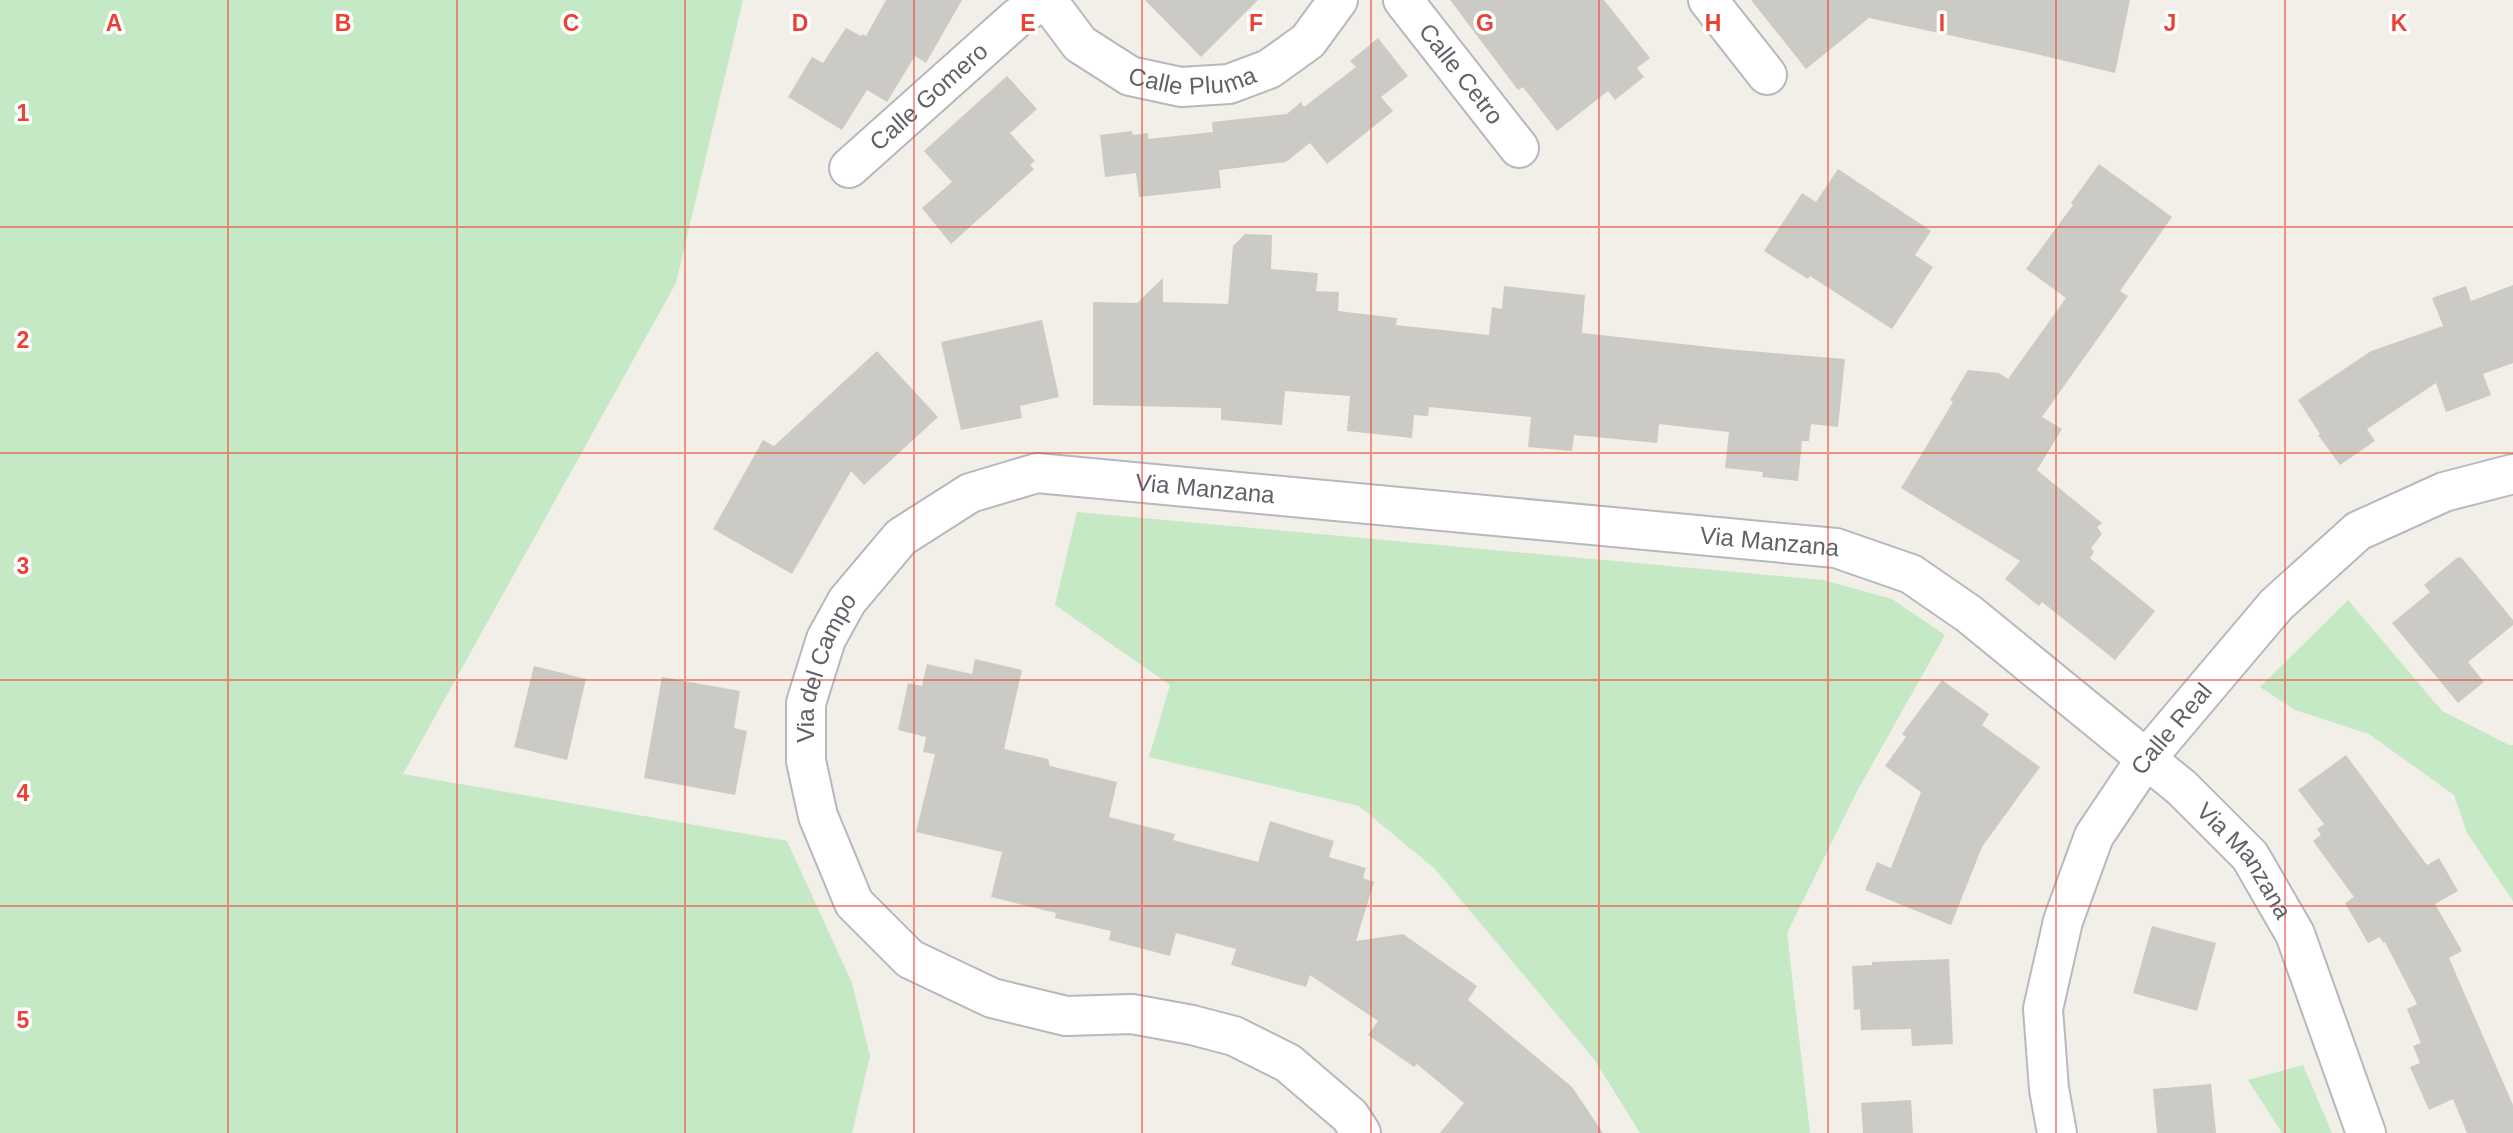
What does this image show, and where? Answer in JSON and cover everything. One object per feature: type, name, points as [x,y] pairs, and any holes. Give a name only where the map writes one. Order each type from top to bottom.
[{"type":"street","name":"Calle Pluma","points":[[1045,0],[1080,44],[1130,76],[1181,88],[1229,84],[1269,69],[1308,41],[1338,0]]},
{"type":"street","name":"Calle Gomero","points":[[849,168],[1017,18],[1045,0]]},
{"type":"street","name":"Calle Cetro","points":[[1404,0],[1519,148]]},
{"type":"street","points":[[1708,0],[1767,75]]},
{"type":"street","name":"Via Manzana","points":[[901,537],[970,493],[1037,473],[1836,548],[1911,574],[1969,614],[2182,788],[2250,856],[2295,934],[2366,1133]]},
{"type":"street","name":"Calle Real","points":[[2057,1133],[2049,1089],[2043,1009],[2063,921],[2094,836],[2145,760],[2276,605],[2358,531],[2444,492],[2513,474]]},
{"type":"street","name":"Via del Campo","points":[[901,537],[847,601],[826,639],[806,703],[806,761],[818,816],[853,903],[910,959],[992,998],[1066,1016],[1132,1014],[1234,1036],[1288,1063],[1349,1116],[1361,1133]]},
{"type":"green space","points":[[0,0],[743,0],[676,283],[403,774],[787,841],[852,983],[870,1056],[852,1133],[0,1133]]},
{"type":"green space","points":[[1077,512],[1823,580],[1892,599],[1945,635],[1856,793],[1787,933],[1810,1133],[1640,1133],[1594,1059],[1435,869],[1359,806],[1149,757],[1170,685],[1055,605]]},
{"type":"green space","points":[[2348,600],[2442,711],[2513,745],[2513,901],[2467,833],[2454,795],[2369,734],[2295,710],[2260,687]]},
{"type":"green space","points":[[2303,1065],[2332,1133],[2282,1133],[2248,1080]]},
{"type":"building","points":[[886,0],[962,0],[926,63],[915,56],[887,102],[867,90],[842,130],[788,97],[812,57],[823,63],[846,28],[866,36]]},
{"type":"building","points":[[1145,0],[1258,0],[1201,57]]},
{"type":"building","points":[[1450,0],[1604,0],[1650,58],[1637,68],[1644,77],[1615,100],[1608,91],[1557,131],[1523,87],[1518,90]]},
{"type":"building","points":[[1751,0],[2130,0],[2115,73],[1869,18],[1806,69]]},
{"type":"building","points":[[1378,38],[1408,76],[1381,97],[1393,111],[1327,164],[1310,143],[1286,162],[1219,170],[1221,188],[1139,197],[1136,173],[1105,177],[1100,135],[1132,131],[1133,135],[1148,133],[1148,139],[1213,132],[1212,122],[1287,114],[1301,102],[1304,107],[1356,67],[1350,61]]},
{"type":"building","points":[[1007,76],[1037,109],[1010,133],[1035,161],[1030,165],[1034,169],[951,244],[922,208],[952,182],[924,151]]},
{"type":"building","points":[[2099,164],[2172,217],[2120,291],[2128,296],[2042,417],[2062,429],[2037,470],[2102,523],[2097,527],[2102,534],[2091,548],[2094,552],[2090,558],[2155,611],[2115,660],[2042,602],[2039,606],[2005,579],[2020,561],[1901,488],[1953,402],[1950,400],[1968,370],[1999,373],[2008,379],[2066,298],[2026,269]]},
{"type":"building","points":[[1838,169],[1931,231],[1915,255],[1933,267],[1892,329],[1810,276],[1808,279],[1764,251],[1802,193],[1816,202]]},
{"type":"building","points":[[1245,234],[1272,235],[1271,269],[1318,273],[1316,291],[1339,292],[1338,311],[1397,318],[1396,325],[1489,335],[1492,307],[1502,309],[1504,286],[1585,295],[1582,333],[1845,359],[1838,427],[1811,424],[1809,441],[1802,441],[1798,481],[1762,477],[1763,472],[1725,468],[1729,432],[1659,424],[1657,443],[1574,435],[1572,451],[1528,447],[1531,417],[1429,407],[1428,416],[1414,415],[1412,438],[1347,431],[1350,396],[1285,391],[1282,425],[1221,420],[1221,408],[1093,405],[1093,302],[1137,303],[1163,278],[1163,302],[1228,304],[1233,246]]},
{"type":"building","points":[[2513,285],[2513,363],[2483,374],[2491,395],[2446,412],[2436,383],[2367,429],[2375,441],[2340,465],[2318,435],[2320,434],[2298,400],[2371,351],[2443,326],[2432,298],[2466,286],[2471,301]]},
{"type":"building","points":[[1042,320],[1059,397],[1020,406],[1022,418],[961,430],[941,342]]},
{"type":"building","points":[[877,351],[938,417],[864,485],[851,471],[792,574],[713,529],[763,440],[774,446]]},
{"type":"building","points":[[2458,557],[2462,558],[2513,620],[2513,625],[2468,662],[2484,682],[2458,703],[2392,623],[2430,592],[2424,585]]},
{"type":"building","points":[[975,659],[1022,670],[1004,749],[1048,759],[1050,766],[1117,782],[1109,817],[1175,834],[1173,840],[1258,862],[1270,821],[1334,841],[1329,857],[1366,868],[1363,878],[1374,882],[1356,941],[1403,934],[1477,986],[1468,1000],[1572,1087],[1603,1133],[1440,1133],[1464,1103],[1417,1064],[1414,1067],[1368,1035],[1378,1021],[1310,975],[1306,987],[1231,965],[1236,949],[1176,933],[1170,956],[1109,940],[1111,931],[1055,918],[1056,913],[991,897],[1002,852],[916,832],[935,754],[923,752],[926,737],[898,730],[908,683],[922,686],[927,664],[972,674]]},
{"type":"building","points":[[534,666],[586,679],[567,760],[514,747]]},
{"type":"building","points":[[662,677],[740,691],[734,728],[747,731],[735,795],[644,778]]},
{"type":"building","points":[[1942,680],[1989,714],[1982,725],[2040,767],[1982,847],[1951,925],[1865,890],[1877,862],[1891,868],[1921,792],[1885,766],[1906,737],[1902,734]]},
{"type":"building","points":[[2346,755],[2427,865],[2439,858],[2458,891],[2435,904],[2462,951],[2449,958],[2513,1105],[2513,1133],[2467,1133],[2453,1099],[2429,1110],[2410,1067],[2420,1063],[2413,1046],[2421,1043],[2407,1009],[2417,1004],[2385,942],[2383,943],[2380,937],[2368,943],[2345,903],[2354,897],[2313,841],[2321,835],[2317,829],[2324,824],[2298,790]]},
{"type":"building","points":[[2152,926],[2216,943],[2197,1011],[2133,993]]},
{"type":"building","points":[[1949,959],[1953,1044],[1912,1046],[1911,1029],[1861,1030],[1860,1009],[1854,1010],[1852,966],[1872,965],[1872,962]]},
{"type":"building","points":[[2211,1084],[2216,1133],[2157,1133],[2153,1089]]},
{"type":"building","points":[[1911,1100],[1913,1133],[1863,1133],[1861,1103]]}]
